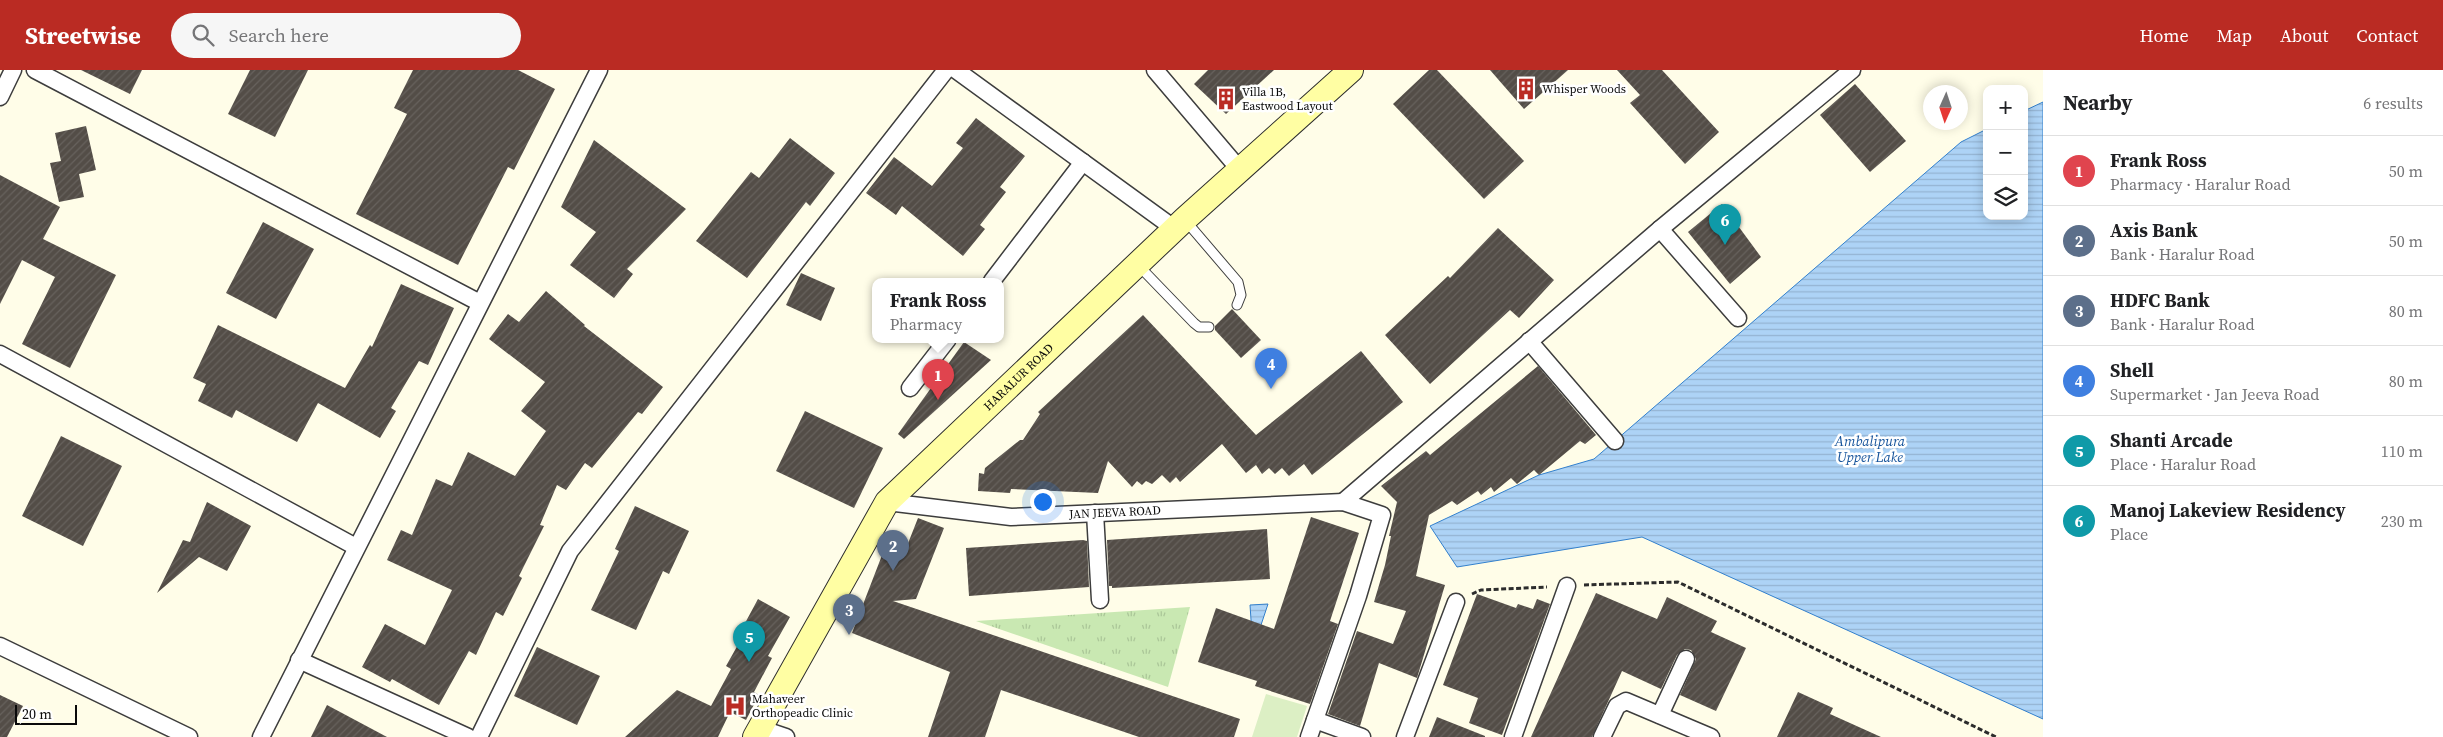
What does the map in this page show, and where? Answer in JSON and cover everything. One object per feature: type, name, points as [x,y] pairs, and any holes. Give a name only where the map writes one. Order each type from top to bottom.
[{"type":"street","points":[[0,97],[13,70]]},
{"type":"street","points":[[35,70],[480,303]]},
{"type":"street","points":[[479,737],[570,551],[946,70]]},
{"type":"street","points":[[956,70],[1083,162],[1180,224]]},
{"type":"street","points":[[1155,70],[1240,170]]},
{"type":"street","name":"HARALUR ROAD","points":[[757,732],[887,502],[1180,224],[1351,70]]},
{"type":"street","points":[[1343,502],[1660,229],[1852,70]]},
{"type":"street","points":[[260,737],[480,303],[594,72]]},
{"type":"street","points":[[994,278],[1083,162]]},
{"type":"street","points":[[1660,229],[1738,318]]},
{"type":"street","points":[[1529,341],[1615,441]]},
{"type":"street","points":[[910,388],[945,343]]},
{"type":"street","points":[[0,354],[356,547]]},
{"type":"street","name":"JAN JEEVA ROAD","points":[[887,502],[1011,517],[1343,502]]},
{"type":"street","points":[[1309,737],[1361,588],[1382,515],[1343,502]]},
{"type":"street","points":[[1095,513],[1100,600]]},
{"type":"street","points":[[1513,737],[1567,586]]},
{"type":"street","points":[[1405,737],[1456,602]]},
{"type":"street","points":[[0,646],[189,737]]},
{"type":"street","points":[[1660,715],[1686,659]]},
{"type":"street","points":[[298,660],[468,737]]},
{"type":"street","points":[[1602,737],[1617,706],[1626,701],[1711,737]]},
{"type":"street","points":[[1315,720],[1362,737]]},
{"type":"street","points":[[757,732],[786,737]]},
{"type":"lane","points":[[1180,224],[1238,282],[1241,295],[1237,305]]},
{"type":"lane","points":[[1138,264],[1194,323],[1199,327],[1209,327]]},
{"type":"path","points":[[1456,602],[1481,590],[1678,582],[1996,737]]},
{"type":"green space","points":[[1190,607],[1168,687],[976,621]]},
{"type":"green space","points":[[1266,694],[1307,706],[1297,737],[1252,737]]},
{"type":"water","name":"Ambalipura Upper Lake","points":[[2043,102],[2043,719],[1642,537],[1457,567],[1430,526],[1539,475],[1594,459],[1961,142],[1983,131],[1983,220],[2028,220],[2028,109]]},
{"type":"water","points":[[1268,604],[1253,649],[1250,605]]},
{"type":"building","points":[[81,70],[142,70],[130,94]]},
{"type":"building","points":[[250,70],[308,70],[275,137],[228,114]]},
{"type":"building","points":[[413,70],[518,70],[555,89],[514,170],[508,167],[458,265],[356,214],[407,114],[394,108]]},
{"type":"building","name":"Villa 1B, Eastwood Layout","points":[[1208,70],[1274,70],[1226,114],[1194,84]]},
{"type":"building","points":[[1429,70],[1437,70],[1524,161],[1484,199],[1393,104]]},
{"type":"building","name":"Whisper Woods","points":[[1490,70],[1568,70],[1524,109]]},
{"type":"building","points":[[1617,70],[1662,70],[1719,132],[1685,164],[1630,103],[1640,95]]},
{"type":"building","points":[[1855,84],[1906,141],[1870,172],[1820,115]]},
{"type":"building","points":[[976,118],[1025,156],[1000,187],[1006,192],[980,225],[985,229],[963,256],[902,206],[896,215],[866,193],[894,157],[932,186],[963,148],[956,143]]},
{"type":"building","points":[[86,126],[96,170],[79,174],[84,197],[59,202],[50,163],[61,161],[55,133]]},
{"type":"building","points":[[790,138],[835,173],[810,206],[806,202],[747,278],[696,241],[751,172],[759,178]]},
{"type":"building","points":[[594,140],[686,209],[627,269],[633,274],[614,298],[570,265],[596,232],[561,207]]},
{"type":"building","points":[[0,175],[60,207],[43,239],[116,275],[70,368],[22,344],[55,277],[22,260],[0,304]]},
{"type":"building","points":[[1722,204],[1761,257],[1730,284],[1688,232]]},
{"type":"building","points":[[263,222],[314,249],[276,319],[226,293]]},
{"type":"building","points":[[1498,228],[1554,280],[1519,318],[1510,310],[1430,384],[1385,335],[1448,276],[1450,278]]},
{"type":"building","points":[[801,273],[835,288],[821,321],[786,305]]},
{"type":"building","points":[[401,284],[454,308],[428,365],[419,361],[391,408],[396,411],[380,438],[318,403],[297,442],[236,410],[232,418],[198,401],[206,384],[193,378],[218,325],[345,388],[370,345],[372,347]]},
{"type":"building","points":[[546,291],[584,326],[663,387],[642,414],[638,412],[592,468],[585,463],[566,490],[557,485],[540,525],[544,526],[519,576],[522,578],[503,616],[496,612],[476,655],[469,651],[439,705],[392,679],[390,682],[362,667],[385,624],[425,645],[452,590],[387,560],[401,530],[412,535],[436,479],[452,486],[468,452],[515,476],[546,431],[521,411],[545,382],[489,339],[508,314],[519,322]]},
{"type":"building","points":[[1232,309],[1261,340],[1241,358],[1215,330],[1215,326]]},
{"type":"building","points":[[1143,315],[1256,435],[1361,351],[1403,402],[1312,475],[1304,464],[1289,476],[1282,468],[1275,474],[1269,468],[1262,474],[1256,465],[1246,473],[1222,444],[1180,482],[1176,477],[1170,483],[1162,475],[1152,484],[1146,481],[1142,485],[1137,481],[1132,487],[1108,461],[1098,493],[1011,489],[1010,493],[978,491],[979,473],[984,474],[985,468],[1020,440],[1023,440],[1040,414],[1038,412]]},
{"type":"building","points":[[963,343],[991,360],[904,439],[898,434]]},
{"type":"building","points":[[1538,366],[1596,435],[1585,444],[1580,441],[1539,475],[1534,470],[1517,484],[1511,478],[1494,492],[1491,487],[1481,495],[1478,491],[1457,505],[1452,501],[1429,515],[1416,576],[1445,585],[1417,678],[1379,663],[1360,726],[1328,714],[1357,631],[1393,644],[1406,611],[1374,602],[1385,565],[1397,502],[1381,486],[1426,451],[1430,455]]},
{"type":"building","points":[[805,411],[883,448],[854,508],[776,471]]},
{"type":"building","points":[[61,436],[122,466],[83,546],[22,516]]},
{"type":"building","points":[[207,502],[251,526],[227,571],[199,557],[157,593],[183,540],[190,542]]},
{"type":"building","points":[[635,506],[689,531],[669,574],[663,571],[636,630],[591,610],[619,551],[615,549]]},
{"type":"building","points":[[1311,517],[1359,533],[1330,621],[1338,624],[1310,704],[1255,686],[1257,681],[1198,662],[1216,608],[1274,629]]},
{"type":"building","points":[[918,518],[944,528],[916,599],[893,601],[1240,719],[1234,737],[1139,737],[1001,690],[985,737],[928,737],[950,672],[852,633],[884,550],[903,556]]},
{"type":"building","points":[[1267,529],[1270,579],[1112,588],[1112,586],[1109,586],[1107,540]]},
{"type":"building","points":[[1087,541],[1089,587],[969,596],[966,548]]},
{"type":"building","points":[[1596,593],[1657,619],[1667,597],[1717,621],[1711,632],[1746,648],[1716,711],[1680,695],[1696,659],[1691,650],[1685,649],[1677,655],[1661,689],[1622,671],[1592,737],[1531,737]]},
{"type":"building","points":[[1477,594],[1516,608],[1518,604],[1533,609],[1537,599],[1550,604],[1502,735],[1469,723],[1478,698],[1443,685]]},
{"type":"building","points":[[758,599],[790,617],[768,656],[772,658],[754,692],[759,695],[746,720],[730,712],[718,737],[625,737],[677,690],[711,706],[731,669],[726,666],[748,627],[744,625]]},
{"type":"building","points":[[537,647],[600,676],[577,725],[514,696]]},
{"type":"building","points":[[1798,692],[1833,708],[1830,714],[1881,737],[1777,737]]},
{"type":"building","points":[[0,695],[23,706],[7,737],[0,737]]},
{"type":"building","points":[[327,705],[387,737],[311,737]]},
{"type":"building","points":[[1437,717],[1485,736],[1485,737],[1429,737]]},
{"type":"place","name":"Whisper Woods","points":[[1526,89]]},
{"type":"place","name":"Villa 1B, Eastwood Layout","points":[[1226,99]]},
{"type":"place","name":"Manoj Lakeview Residency","points":[[1725,245]]},
{"type":"place","name":"Shell","points":[[1271,389]]},
{"type":"place","name":"Frank Ross","points":[[938,400]]},
{"type":"place","name":"Axis Bank","points":[[893,571]]},
{"type":"place","name":"HDFC Bank","points":[[849,635]]},
{"type":"place","name":"Shanti Arcade","points":[[749,662]]},
{"type":"place","name":"Mahaveer Orthopeadic Clinic","points":[[735,706]]}]
